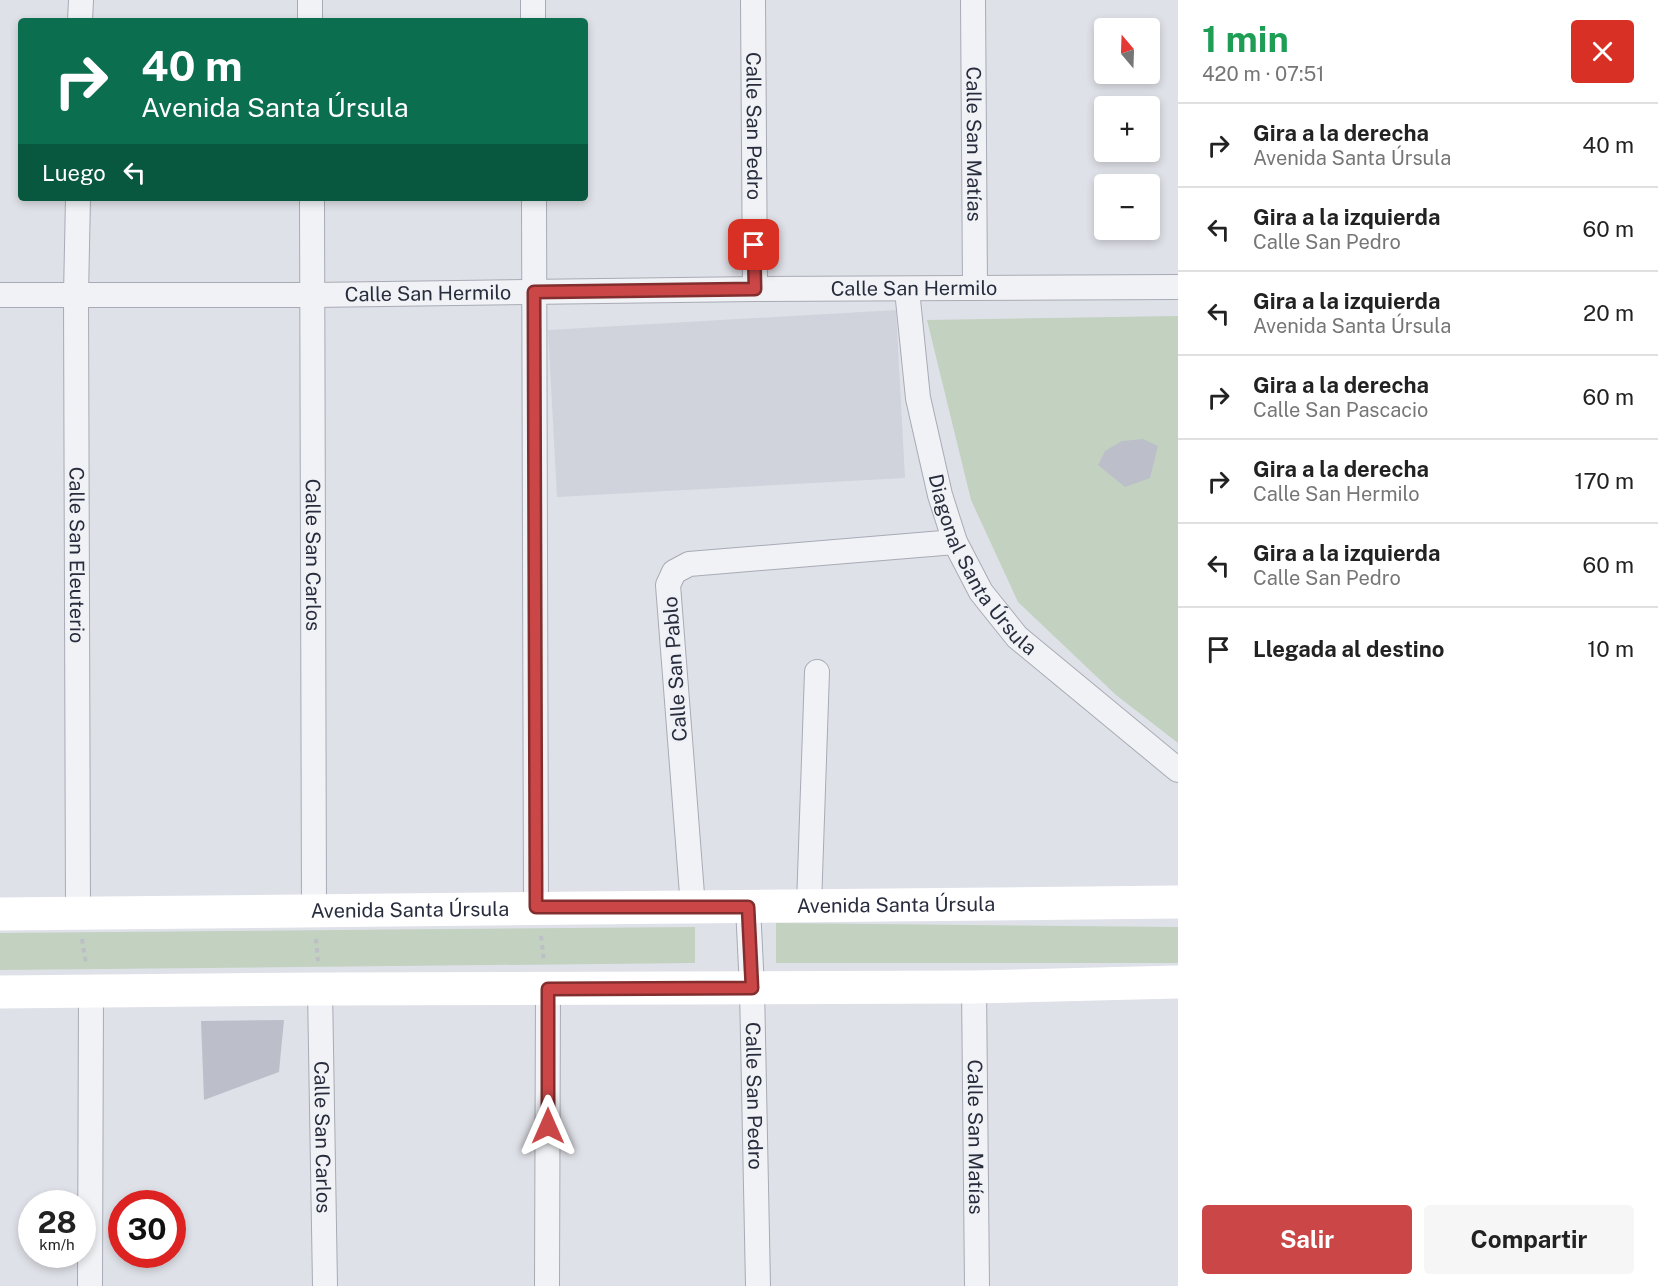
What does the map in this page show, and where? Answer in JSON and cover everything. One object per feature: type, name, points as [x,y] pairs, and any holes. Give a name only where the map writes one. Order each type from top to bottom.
[{"type":"street","points":[[80,18],[81,0]]},
{"type":"street","points":[[310,0],[310,18]]},
{"type":"street","points":[[533,0],[533,18]]},
{"type":"street","name":"Calle San Pedro","points":[[753,0],[755,289]]},
{"type":"street","name":"Calle San Matías","points":[[973,0],[975,288]]},
{"type":"street","name":"Calle San Eleuterio","points":[[78,201],[76,295],[78,913]]},
{"type":"street","name":"Calle San Carlos","points":[[312,201],[314,912]]},
{"type":"street","points":[[534,201],[536,907]]},
{"type":"street","name":"Calle San Hermilo","points":[[0,295],[313,295],[755,289],[1178,287]]},
{"type":"street","name":"Diagonal Santa Úrsula","points":[[907,290],[918,398],[940,495],[955,542],[981,591],[1017,637],[1178,770]]},
{"type":"street","name":"Calle San Pablo","points":[[693,906],[668,585],[674,572],[688,564],[955,542]]},
{"type":"street","points":[[809,905],[817,672]]},
{"type":"street","name":"Avenida Santa Úrsula","points":[[0,914],[1178,902]]},
{"type":"street","name":"Calle San Pedro","points":[[748,907],[752,988],[758,1286]]},
{"type":"street","points":[[0,992],[974,987],[1178,982]]},
{"type":"street","name":"Calle San Matías","points":[[974,987],[977,1286]]},
{"type":"street","name":"Calle San Carlos","points":[[320,989],[325,1286]]},
{"type":"street","points":[[547,1286],[548,989]]},
{"type":"street","points":[[90,1286],[91,992]]},
{"type":"path","points":[[536,907],[548,989]]},
{"type":"path","points":[[314,912],[320,989]]},
{"type":"path","points":[[78,913],[91,992]]},
{"type":"shaded area","points":[[896,310],[905,478],[557,497],[548,330]]},
{"type":"green space","points":[[1178,316],[1178,743],[1116,695],[1018,602],[971,500],[927,320]]},
{"type":"green space","points":[[776,923],[1178,927],[1178,963],[776,963]]},
{"type":"green space","points":[[695,927],[695,963],[0,970],[0,933]]},
{"type":"building","points":[[1143,439],[1158,446],[1150,478],[1125,487],[1098,465],[1105,451],[1122,441]]},
{"type":"building","points":[[284,1020],[279,1072],[204,1100],[201,1021]]},
{"type":"route","points":[[548,1126],[548,989],[752,988],[748,907],[536,907],[534,292],[755,289],[754,245]]}]
